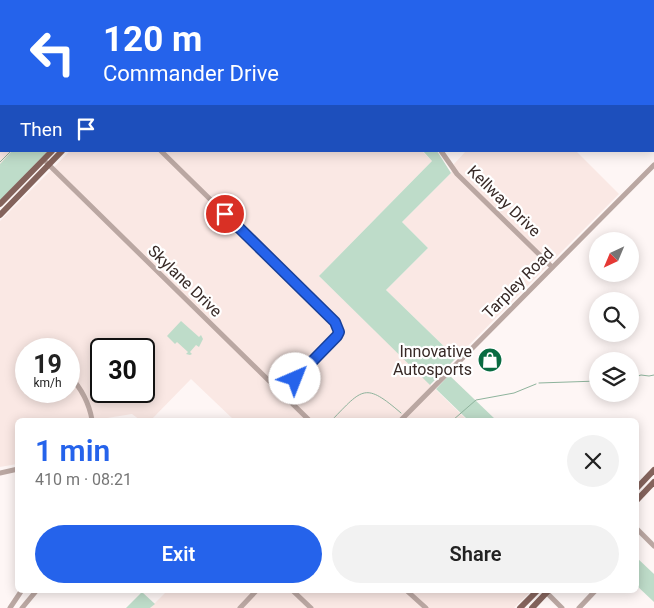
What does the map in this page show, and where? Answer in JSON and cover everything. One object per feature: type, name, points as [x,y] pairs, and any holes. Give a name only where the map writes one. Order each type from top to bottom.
[{"type":"main road","points":[[0,215],[46,162],[51,152]]},
{"type":"main road","points":[[0,204],[46,162],[61,152]]},
{"type":"main road","points":[[639,486],[654,470]]},
{"type":"main road","points":[[639,498],[654,482]]},
{"type":"main road","points":[[520,608],[535,593]]},
{"type":"main road","points":[[532,608],[544,593]]},
{"type":"street","points":[[162,152],[339,328],[337,336],[281,392]]},
{"type":"street","name":"Kellway Drive","points":[[442,152],[457,174],[552,267]]},
{"type":"street","name":"Skylane Drive","points":[[46,162],[308,418]]},
{"type":"street","name":"Tarpley Road","points":[[403,418],[654,165]]},
{"type":"street","points":[[80,388],[91,418]]},
{"type":"street","points":[[0,473],[15,470]]},
{"type":"street","points":[[639,531],[654,546]]},
{"type":"street","points":[[10,608],[20,593]]},
{"type":"street","points":[[22,608],[34,593]]},
{"type":"street","points":[[240,608],[255,593]]},
{"type":"street","points":[[295,593],[311,608]]},
{"type":"street","points":[[409,593],[426,608]]},
{"type":"street","points":[[548,593],[562,608]]},
{"type":"street","points":[[579,608],[593,593]]},
{"type":"shaded area","points":[[0,152],[45,152],[0,198]]},
{"type":"shaded area","points":[[69,152],[423,152],[432,161],[319,276],[465,418],[232,418],[191,379],[153,418],[137,418],[132,414],[107,418],[15,418],[15,464],[0,467],[0,221]]},
{"type":"shaded area","points":[[465,152],[577,152],[619,194],[456,358],[386,290],[428,248],[402,222],[451,173],[454,164]]},
{"type":"shaded area","points":[[165,593],[529,593],[514,608],[150,608]]},
{"type":"green space","points":[[11,152],[47,152],[0,200],[0,164]]},
{"type":"green space","points":[[424,152],[438,152],[451,173],[402,222],[428,248],[386,290],[456,358],[430,385],[319,276],[432,161]]},
{"type":"green space","points":[[181,321],[199,337],[201,335],[203,339],[199,347],[196,345],[190,352],[192,354],[190,355],[186,354],[188,352],[177,342],[175,344],[167,336]]},
{"type":"green space","points":[[449,375],[494,418],[466,418],[436,389]]},
{"type":"green space","points":[[639,560],[654,574],[654,602],[639,588]]},
{"type":"green space","points":[[141,593],[155,604],[150,608],[126,608]]},
{"type":"waterway","points":[[0,162],[10,152]]},
{"type":"waterway","points":[[639,376],[654,375]]},
{"type":"waterway","points":[[539,383],[589,381]]},
{"type":"waterway","points":[[455,418],[476,400],[514,393],[536,384]]},
{"type":"waterway","points":[[334,418],[351,401],[365,393],[372,393],[401,413]]},
{"type":"place","name":"Innovative Autosports","points":[[490,360]]},
{"type":"route","points":[[225,214],[339,328],[337,336],[295,379]]}]
